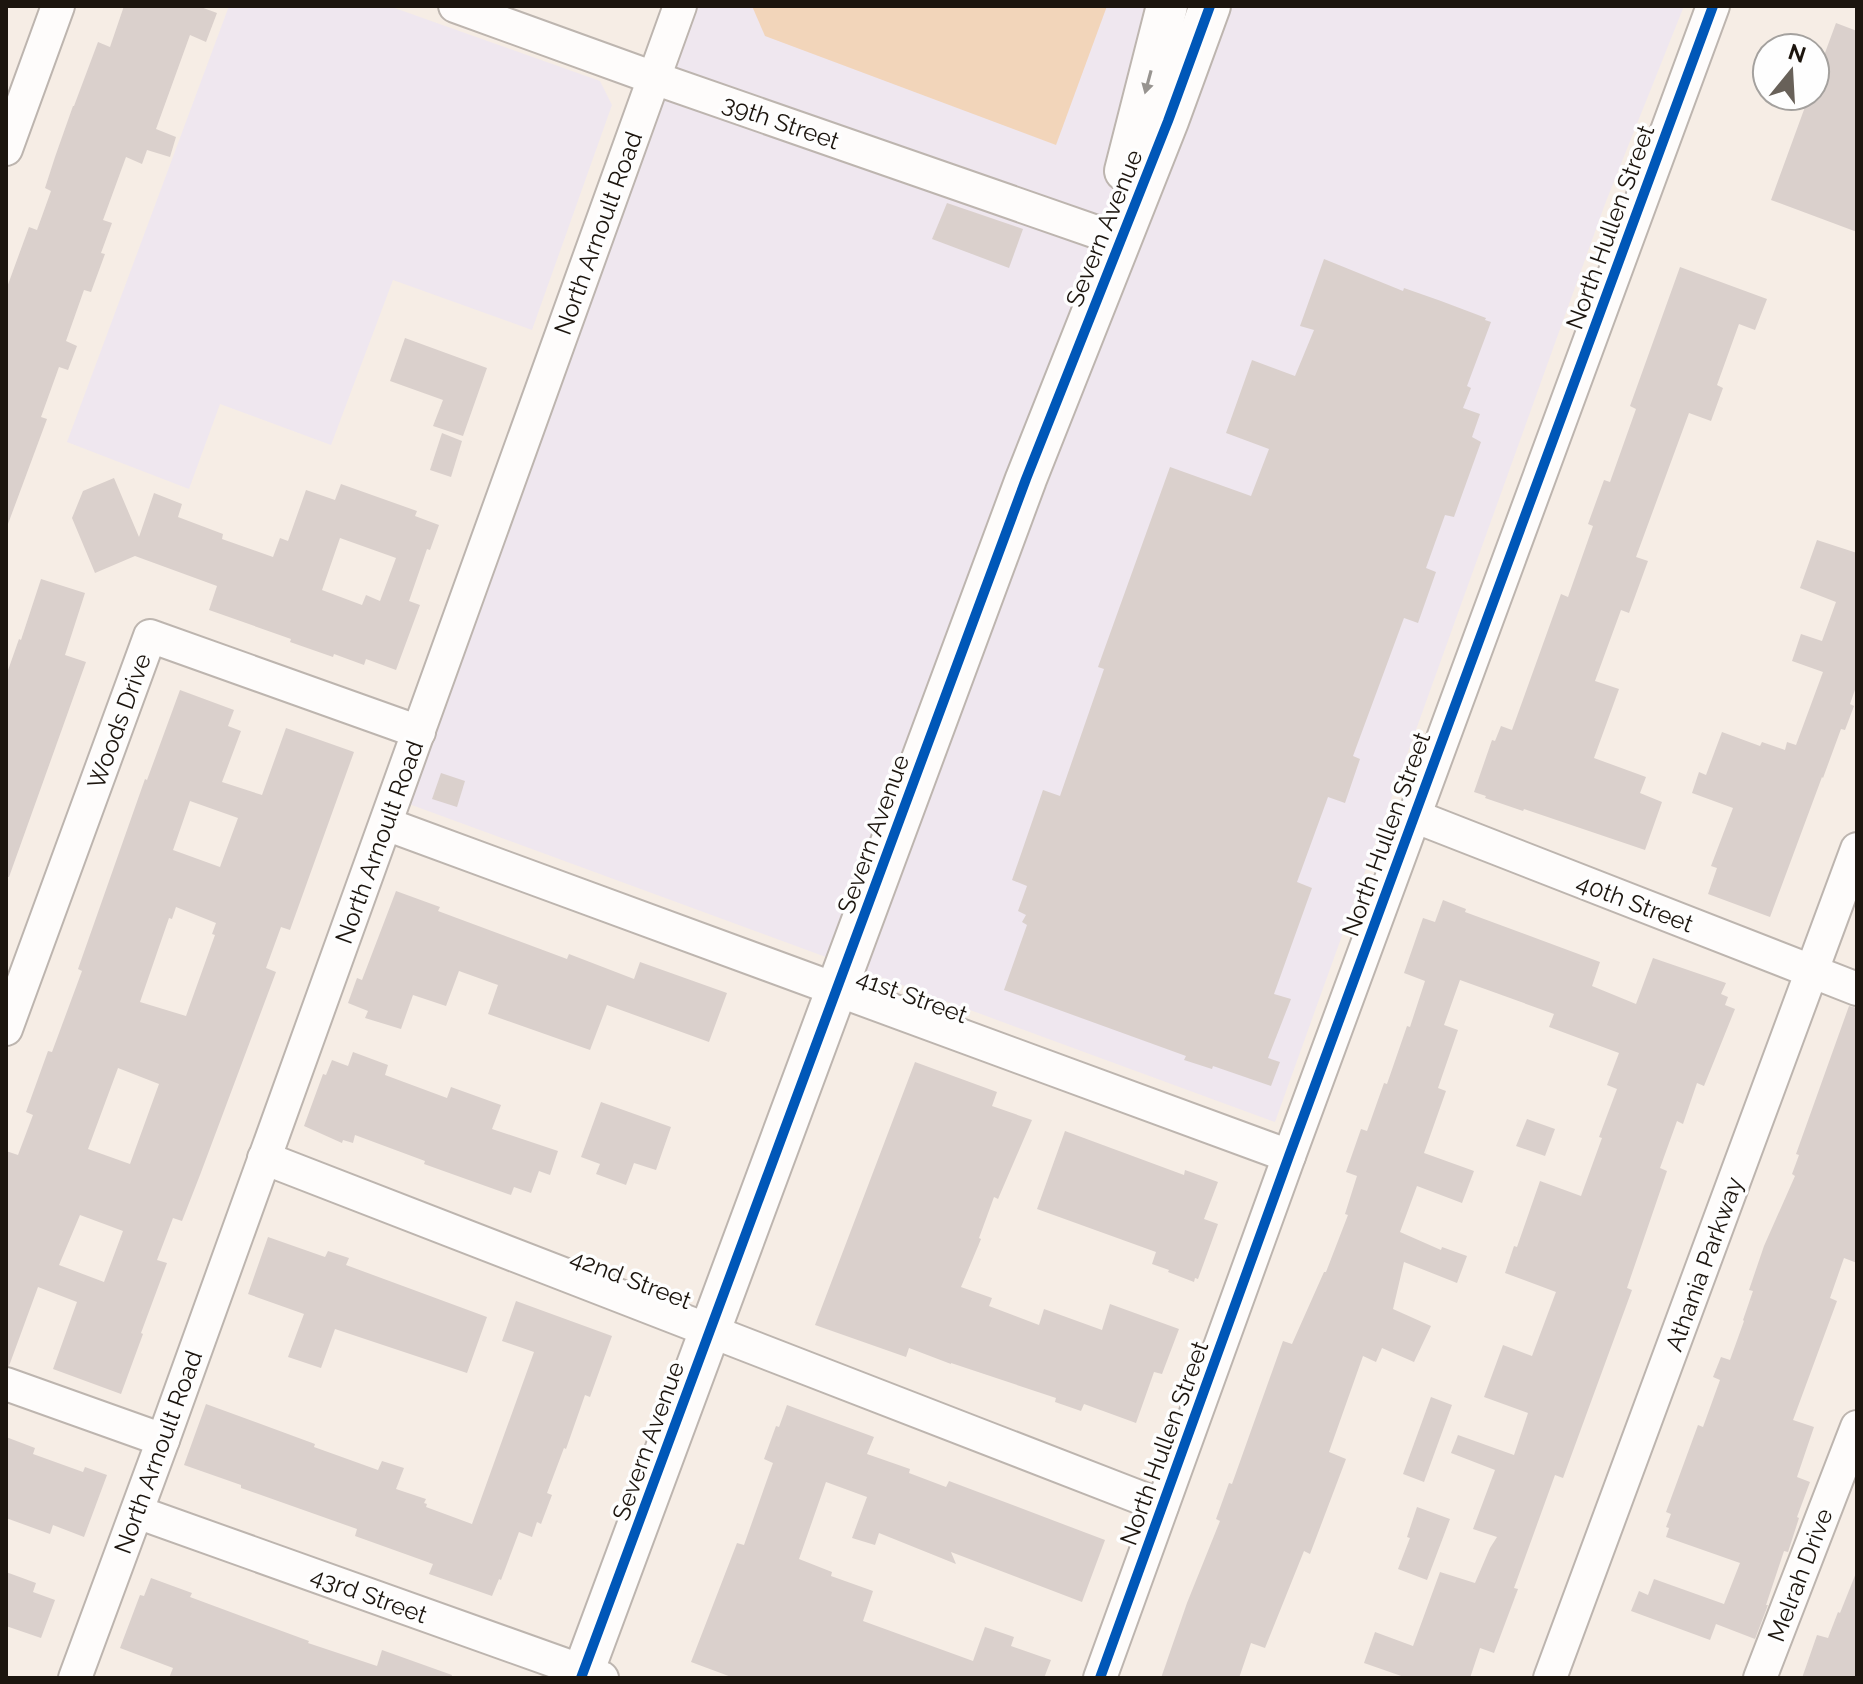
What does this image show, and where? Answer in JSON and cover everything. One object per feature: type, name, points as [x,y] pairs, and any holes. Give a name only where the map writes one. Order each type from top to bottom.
[{"type":"street","points":[[6,149],[58,6]]},
{"type":"street","name":"39th Street","points":[[455,6],[1108,236]]},
{"type":"street","name":"North Arnoult Road","points":[[75,1678],[680,6]]},
{"type":"street","name":"Severn Avenue","points":[[1026,479],[1108,236],[1167,6]]},
{"type":"street","name":"Severn Avenue","points":[[589,1676],[710,1332],[1026,479],[1168,121],[1210,6]]},
{"type":"street","name":"North Hullen Street","points":[[1100,1678],[1713,6]]},
{"type":"street","name":"Woods Drive","points":[[6,1029],[150,636],[419,732]]},
{"type":"street","name":"40th Street","points":[[1414,816],[1857,989]]},
{"type":"street","name":"41st Street","points":[[386,824],[1289,1156]]},
{"type":"street","name":"Athania Parkway","points":[[1550,1678],[1857,849]]},
{"type":"street","name":"42nd Street","points":[[264,1158],[1162,1506]]},
{"type":"street","points":[[6,1384],[163,1440]]},
{"type":"street","name":"Melrah Drive","points":[[1760,1678],[1857,1427]]},
{"type":"street","name":"43rd Street","points":[[137,1512],[589,1676]]},
{"type":"shaded area","points":[[229,6],[389,6],[600,81],[612,105],[532,330],[393,280],[331,445],[220,404],[189,489],[67,442]]},
{"type":"shaded area","points":[[698,6],[1684,6],[1605,204],[1275,1122],[409,804]]},
{"type":"shaded area","points":[[752,6],[1107,6],[1056,145],[765,36]]},
{"type":"building","points":[[124,6],[198,6],[217,13],[206,42],[190,35],[156,129],[176,137],[170,157],[147,150],[142,164],[126,157],[103,220],[112,223],[101,253],[105,254],[91,292],[84,290],[66,341],[77,346],[68,370],[59,367],[41,417],[47,419],[8,524],[6,290],[29,227],[37,230],[51,191],[45,188],[55,157],[98,42],[110,47]]},
{"type":"building","points":[[1836,23],[1857,31],[1857,232],[1771,200],[1803,112],[1831,112],[1831,37]]},
{"type":"building","points":[[947,203],[1023,229],[1009,268],[932,239]]},
{"type":"building","points":[[1324,259],[1491,322],[1467,386],[1471,388],[1463,408],[1480,414],[1472,437],[1481,442],[1454,517],[1445,515],[1426,568],[1436,572],[1418,623],[1404,618],[1353,756],[1360,759],[1345,803],[1328,797],[1297,882],[1312,888],[1274,994],[1291,999],[1268,1058],[1280,1062],[1271,1086],[1213,1066],[1212,1069],[1184,1060],[1186,1056],[1004,990],[1027,925],[1022,922],[1026,915],[1018,911],[1027,886],[1012,880],[1043,790],[1060,796],[1104,669],[1098,667],[1170,467],[1251,496],[1269,449],[1226,433],[1252,360],[1295,376],[1314,330],[1300,326]]},
{"type":"building","points":[[1680,267],[1767,299],[1755,330],[1739,324],[1717,385],[1723,388],[1711,421],[1689,413],[1636,557],[1648,561],[1629,613],[1621,610],[1595,681],[1619,689],[1594,758],[1646,777],[1640,793],[1662,802],[1645,850],[1474,792],[1492,740],[1495,741],[1501,726],[1512,730],[1561,594],[1568,597],[1593,526],[1588,524],[1604,480],[1610,482],[1636,409],[1630,406]]},
{"type":"building","points":[[405,338],[487,368],[463,436],[433,426],[443,400],[390,381]]},
{"type":"building","points":[[442,433],[462,441],[451,477],[430,470]]},
{"type":"building","points":[[114,478],[139,537],[154,493],[182,504],[178,517],[223,534],[222,539],[273,557],[280,538],[288,541],[306,490],[335,500],[341,484],[417,511],[415,516],[439,525],[409,601],[420,605],[396,670],[366,659],[364,665],[334,654],[333,657],[209,610],[217,586],[135,556],[95,573],[72,518],[83,491]],"holes":[[[340,538],[396,558],[380,601],[366,595],[362,605],[322,590]]]},
{"type":"building","points":[[1817,540],[1857,553],[1857,684],[1850,704],[1854,706],[1845,730],[1841,729],[1770,917],[1708,894],[1717,868],[1711,866],[1733,808],[1692,793],[1699,772],[1706,775],[1722,732],[1760,746],[1762,742],[1785,750],[1787,742],[1796,745],[1823,672],[1792,661],[1801,634],[1822,641],[1836,602],[1800,588]]},
{"type":"building","points":[[41,579],[85,593],[65,655],[86,662],[9,877],[6,877],[6,676]]},
{"type":"building","points":[[180,690],[234,710],[228,726],[241,731],[222,782],[262,795],[286,728],[354,752],[290,930],[281,927],[266,968],[276,972],[200,1175],[182,1221],[173,1218],[157,1260],[167,1263],[121,1394],[53,1369],[77,1302],[38,1287],[9,1366],[6,1365],[6,1151],[18,1155],[33,1115],[26,1112],[82,971],[78,969]],"holes":[[[190,801],[238,818],[220,867],[173,850]],[[176,907],[216,923],[212,934],[215,935],[186,1016],[140,1002],[169,918],[172,919]],[[118,1068],[159,1084],[130,1164],[88,1149]],[[80,1215],[123,1231],[104,1282],[59,1265]]]},
{"type":"building","points":[[441,773],[465,781],[457,807],[432,799]]},
{"type":"building","points":[[396,891],[440,907],[438,911],[567,959],[569,954],[634,979],[640,962],[727,993],[709,1042],[607,1005],[590,1050],[488,1014],[498,985],[459,971],[446,1006],[413,995],[401,1029],[365,1018],[368,1011],[348,1003],[357,978],[362,980]]},
{"type":"building","points":[[1443,900],[1466,909],[1465,912],[1600,962],[1592,986],[1636,1004],[1653,958],[1726,983],[1721,994],[1728,997],[1725,1005],[1735,1009],[1704,1086],[1697,1083],[1683,1124],[1677,1121],[1660,1168],[1667,1171],[1627,1288],[1632,1290],[1563,1478],[1555,1475],[1494,1653],[1480,1648],[1470,1678],[1407,1678],[1364,1663],[1375,1632],[1413,1646],[1440,1572],[1475,1583],[1497,1537],[1473,1529],[1495,1470],[1451,1453],[1458,1435],[1514,1455],[1528,1413],[1484,1397],[1503,1345],[1532,1356],[1556,1292],[1505,1273],[1540,1181],[1581,1196],[1617,1089],[1607,1085],[1619,1053],[1549,1027],[1554,1014],[1460,980],[1444,1025],[1458,1030],[1438,1088],[1446,1091],[1424,1153],[1474,1171],[1462,1203],[1417,1186],[1400,1232],[1441,1250],[1442,1247],[1467,1256],[1457,1283],[1404,1262],[1393,1309],[1431,1326],[1414,1362],[1382,1348],[1376,1362],[1363,1356],[1329,1452],[1346,1459],[1310,1554],[1304,1551],[1265,1648],[1251,1643],[1239,1678],[1161,1678],[1220,1521],[1216,1519],[1229,1483],[1232,1484],[1283,1341],[1292,1344],[1326,1272],[1348,1215],[1345,1214],[1357,1176],[1346,1172],[1361,1129],[1367,1131],[1384,1083],[1387,1084],[1425,981],[1404,973],[1423,918],[1435,922]]},
{"type":"building","points":[[1849,1006],[1857,1008],[1857,1263],[1844,1258],[1830,1298],[1837,1301],[1793,1420],[1814,1427],[1797,1477],[1810,1482],[1755,1639],[1716,1624],[1710,1640],[1631,1611],[1639,1591],[1648,1595],[1654,1579],[1724,1604],[1740,1563],[1666,1537],[1671,1514],[1666,1512],[1698,1425],[1703,1427],[1720,1380],[1713,1377],[1721,1357],[1730,1360],[1753,1291],[1749,1290],[1764,1246],[1795,1176],[1792,1174],[1799,1155],[1796,1154]]},
{"type":"building","points":[[353,1052],[388,1065],[385,1075],[447,1098],[451,1087],[501,1105],[492,1129],[558,1151],[550,1175],[539,1171],[531,1193],[514,1187],[511,1195],[355,1135],[353,1143],[343,1140],[342,1143],[304,1126],[323,1074],[326,1075],[332,1060],[348,1066]]},
{"type":"building","points":[[915,1062],[997,1092],[992,1106],[1032,1120],[998,1199],[994,1197],[961,1287],[992,1298],[989,1306],[1039,1325],[1044,1309],[1102,1330],[1110,1304],[1179,1329],[1162,1374],[1154,1372],[1136,1423],[1084,1404],[1081,1411],[1055,1402],[1056,1398],[909,1348],[906,1357],[815,1325]]},
{"type":"building","points":[[601,1102],[671,1127],[656,1170],[634,1163],[626,1185],[596,1174],[600,1164],[581,1157]]},
{"type":"building","points":[[1527,1119],[1555,1129],[1545,1156],[1516,1146]]},
{"type":"building","points":[[1065,1131],[1184,1175],[1185,1170],[1218,1182],[1204,1219],[1218,1224],[1198,1279],[1195,1278],[1194,1282],[1152,1264],[1156,1252],[1037,1209]]},
{"type":"building","points":[[268,1237],[325,1257],[328,1251],[349,1258],[346,1265],[487,1317],[467,1373],[335,1329],[321,1368],[288,1357],[304,1314],[248,1294]]},
{"type":"building","points":[[516,1301],[612,1336],[590,1397],[585,1395],[547,1493],[552,1495],[541,1524],[537,1522],[532,1537],[519,1532],[492,1596],[429,1574],[433,1564],[355,1536],[357,1529],[184,1465],[206,1404],[378,1470],[382,1461],[404,1468],[396,1489],[426,1499],[426,1507],[472,1524],[534,1352],[502,1341]]},
{"type":"building","points":[[1431,1397],[1452,1405],[1424,1482],[1403,1474]]},
{"type":"building","points":[[787,1405],[874,1437],[867,1454],[910,1469],[909,1473],[946,1487],[949,1481],[1105,1540],[1082,1602],[951,1552],[956,1564],[879,1533],[875,1545],[852,1538],[867,1497],[826,1482],[799,1559],[832,1572],[831,1576],[873,1591],[863,1621],[973,1661],[985,1627],[1014,1637],[1011,1646],[1051,1660],[1044,1678],[734,1678],[691,1662],[737,1543],[744,1545],[773,1463],[764,1459]]},
{"type":"building","points":[[6,1437],[35,1448],[33,1454],[83,1472],[85,1467],[107,1475],[84,1537],[53,1525],[50,1534],[6,1518]]},
{"type":"building","points":[[1417,1507],[1450,1519],[1427,1580],[1398,1569]]},
{"type":"building","points":[[6,1572],[36,1583],[33,1592],[55,1600],[41,1638],[6,1626]]},
{"type":"building","points":[[1856,1573],[1857,1678],[1802,1678],[1817,1635],[1828,1638]]},
{"type":"building","points":[[151,1578],[192,1593],[190,1597],[308,1643],[377,1666],[382,1650],[452,1675],[451,1678],[169,1678],[173,1668],[120,1648],[140,1595],[144,1596]]},
{"type":"cycle path","points":[[581,1678],[1026,479],[1168,121],[1210,6]]},
{"type":"cycle path","points":[[1100,1678],[1713,6]]}]
